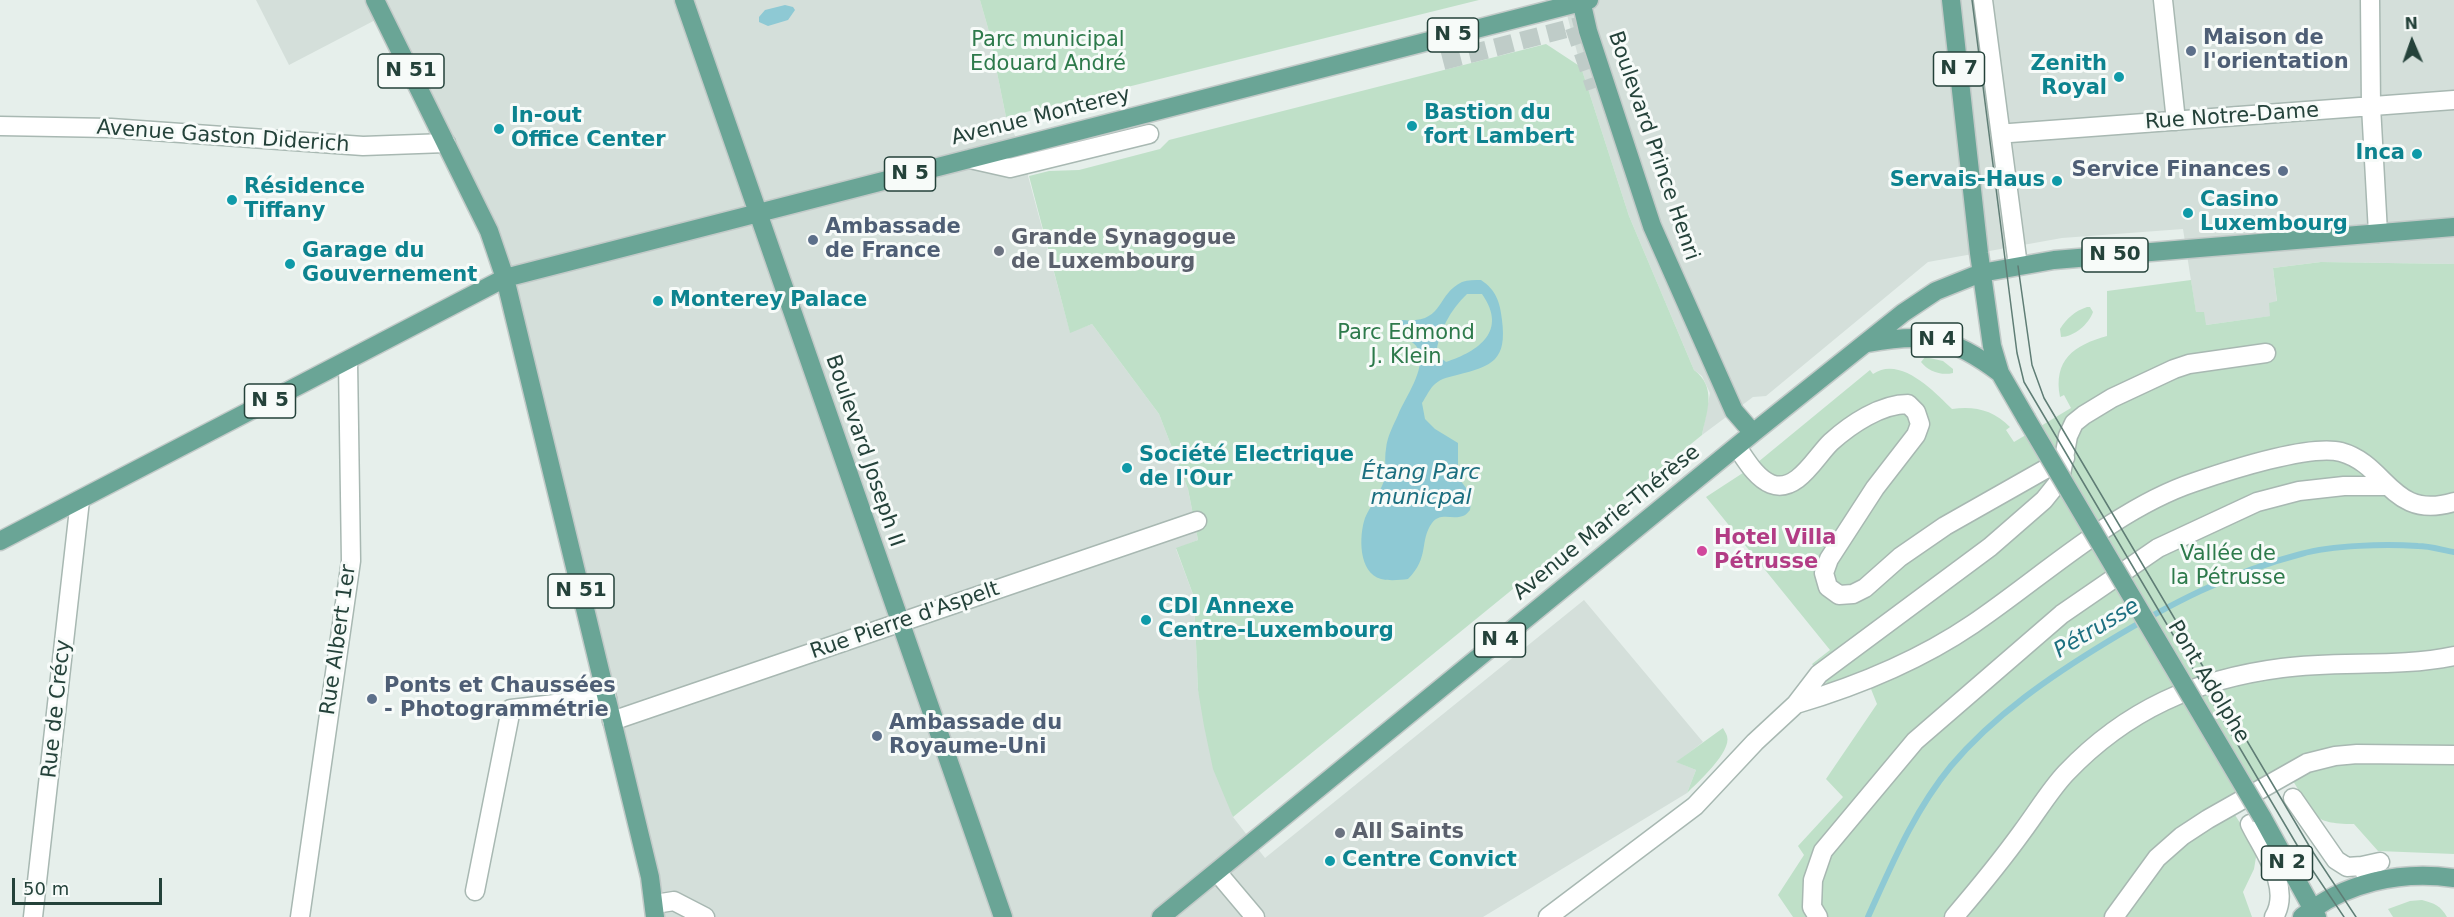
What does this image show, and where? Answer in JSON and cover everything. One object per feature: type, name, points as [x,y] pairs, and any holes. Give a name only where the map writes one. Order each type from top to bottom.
[{"type":"main road","name":"N 51","points":[[375,0],[489,231],[505,278],[607,698],[655,910]]},
{"type":"main road","name":"Boulevard Joseph II","points":[[684,0],[1003,917]]},
{"type":"main road","name":"N 7","points":[[1951,0],[1981,273]]},
{"type":"main road","name":"Avenue Monterey","points":[[505,278],[1584,1]]},
{"type":"main road","name":"Boulevard Prince Henri","points":[[1584,1],[1588,31],[1652,226],[1734,411],[1753,433]]},
{"type":"main road","name":"N 50","points":[[1981,273],[2018,266],[2187,248],[2454,226]]},
{"type":"main road","name":"Avenue Marie-Thérèse","points":[[1161,917],[1903,313],[1936,291],[1981,273]]},
{"type":"main road","name":"N 2","points":[[1981,273],[1992,346],[2000,373]]},
{"type":"main road","name":"N 5","points":[[0,541],[505,278]]},
{"type":"main road","name":"N 4","points":[[1867,343],[1900,337],[1923,337],[1949,342],[1976,355],[2000,373]]},
{"type":"main road","name":"Pont Adolphe","points":[[2000,373],[2310,914]]},
{"type":"main road","name":"N 2","points":[[2310,914],[2336,894],[2375,881],[2423,876],[2454,878]]},
{"type":"street","points":[[1983,0],[2018,266]]},
{"type":"street","points":[[2163,0],[2176,121]]},
{"type":"street","points":[[2370,0],[2371,106],[2378,233]]},
{"type":"street","name":"Rue Notre-Dame","points":[[2010,133],[2454,100]]},
{"type":"street","name":"Avenue Gaston Diderich","points":[[0,126],[152,130],[363,146],[446,143]]},
{"type":"street","points":[[970,159],[1011,168],[1149,134]]},
{"type":"street","points":[[1548,917],[1695,806],[1755,742],[1796,704],[1819,674],[1990,547],[2044,500],[2060,480],[2068,436],[2074,423],[2112,398],[2161,374],[2188,364],[2266,353]]},
{"type":"street","name":"Rue Albert 1er","points":[[300,917],[351,561],[348,361]]},
{"type":"street","points":[[1737,447],[1761,478],[1772,485],[1786,485],[1798,478],[1831,442],[1855,423],[1887,407],[1908,404],[1916,412],[1920,424],[1916,435],[1875,488],[1829,559],[1824,573],[1828,587],[1839,595],[1853,594],[1865,588],[1900,558],[1945,526],[2065,458]]},
{"type":"street","points":[[1796,704],[1834,693],[1920,655],[1972,625],[2074,550],[2136,510],[2192,482],[2255,463],[2325,450],[2338,451],[2361,461],[2386,486],[2416,505],[2428,507],[2454,502]]},
{"type":"street","points":[[1818,917],[1812,907],[1813,880],[1823,851],[1915,741],[2062,614],[2158,548],[2257,502],[2299,491],[2344,486],[2386,486]]},
{"type":"street","name":"Rue de Crécy","points":[[33,917],[80,500]]},
{"type":"street","name":"Rue Pierre d'Aspelt","points":[[612,721],[1197,521]]},
{"type":"street","points":[[1954,917],[1998,864],[2065,774],[2099,742],[2138,714],[2176,694],[2218,680],[2259,671],[2336,664],[2415,663],[2454,656]]},
{"type":"street","points":[[476,891],[511,709],[607,698]]},
{"type":"street","points":[[2114,917],[2157,858],[2182,837],[2208,819],[2300,766],[2335,756],[2357,754],[2454,755]]},
{"type":"street","points":[[2293,798],[2336,860],[2347,867],[2363,870],[2380,862]]},
{"type":"street","points":[[2256,820],[2279,883],[2280,903],[2274,917]]},
{"type":"street","points":[[1217,872],[1256,917]]},
{"type":"street","points":[[655,910],[674,901],[705,917]]},
{"type":"shaded area","points":[[256,0],[980,0],[1006,117],[1020,146],[1070,332],[1092,324],[1159,414],[1188,489],[1198,540],[1176,549],[1194,597],[1198,690],[1233,817],[1265,858],[1584,600],[1703,742],[1677,762],[1696,770],[1687,793],[1483,917],[655,917],[505,278],[383,16],[289,65]]},
{"type":"shaded area","points":[[1563,0],[2454,0],[2454,264],[2321,262],[2273,268],[2277,302],[2271,316],[2206,325],[2196,313],[2183,229],[2062,238],[1928,262],[1766,396],[1753,397],[1702,435],[1710,393],[1702,376],[1694,370],[1629,216],[1581,67]]},
{"type":"green space","name":"Parc municipal Edouard André","points":[[980,0],[1479,0],[1006,117]]},
{"type":"green space","name":"Parc Edmond J. Klein","points":[[1546,44],[1581,67],[1629,216],[1694,370],[1706,384],[1708,408],[1702,435],[1233,817],[1213,769],[1198,690],[1194,597],[1176,548],[1198,540],[1188,489],[1159,414],[1092,324],[1070,333],[1029,176],[1049,171],[1079,170],[1160,149],[1169,140]]},
{"type":"green space","name":"Vallée de la Pétrusse","points":[[2321,262],[2454,264],[2454,854],[2378,851],[2354,824],[2329,822],[2315,815],[2293,781],[2235,815],[2254,845],[2256,857],[2254,869],[2243,892],[2252,917],[1793,917],[1778,895],[1804,855],[1798,846],[1843,797],[1826,779],[1877,704],[1867,679],[1834,693],[1812,664],[1830,650],[1706,497],[1752,467],[1870,370],[1873,374],[1883,369],[1905,372],[1927,385],[1952,409],[1968,408],[1990,413],[2010,427],[2006,430],[2014,442],[2071,408],[2064,395],[2060,397],[2060,373],[2068,356],[2085,344],[2107,336],[2107,291],[2191,280],[2196,312],[2204,312],[2206,325],[2270,316],[2269,303],[2277,301],[2273,268]]},
{"type":"green space","points":[[2090,307],[2093,312],[2085,325],[2071,335],[2061,337],[2060,329],[2065,321]]},
{"type":"green space","points":[[1925,357],[1943,361],[1953,369],[1953,373],[1944,374],[1931,370],[1921,362]]},
{"type":"green space","points":[[1723,728],[1727,736],[1724,750],[1713,767],[1687,793],[1696,770],[1676,762]]},
{"type":"green space","points":[[2422,900],[2437,906],[2447,917],[2393,917],[2388,909],[2410,901]]},
{"type":"water","points":[[785,5],[795,10],[788,20],[768,26],[759,22],[759,17],[765,10]]},
{"type":"water","name":"Étang Parc municpal","points":[[1469,280],[1481,280],[1494,292],[1501,314],[1503,333],[1499,353],[1495,359],[1480,368],[1438,382],[1431,388],[1422,403],[1425,419],[1435,429],[1458,443],[1458,478],[1471,500],[1470,510],[1463,516],[1442,517],[1432,523],[1419,564],[1408,579],[1381,579],[1373,575],[1364,562],[1361,543],[1363,525],[1384,481],[1388,440],[1414,383],[1420,359],[1416,345],[1398,334],[1396,324],[1402,320],[1426,318],[1433,313],[1453,288]],"holes":[[[1467,294],[1482,294],[1489,307],[1492,319],[1491,329],[1479,345],[1446,362],[1436,354],[1446,321]]]},
{"type":"waterway","name":"Pétrusse","points":[[1868,917],[1915,820],[1951,766],[2004,713],[2086,655],[2153,615],[2201,591],[2275,561],[2314,551],[2375,545],[2422,546],[2454,552]]},
{"type":"tunnel","points":[[1443,61],[1574,27],[1595,88]]},
{"type":"tram line","points":[[1972,0],[2017,353],[2024,382],[2307,862],[2344,917]]},
{"type":"tram line","points":[[2018,266],[2032,365],[2044,398],[2311,849],[2356,917]]},
{"type":"place","name":"Maison de l'orientation","points":[[2191,51]]},
{"type":"place","name":"Zenith Royal","points":[[2119,77]]},
{"type":"place","name":"Bastion du fort Lambert","points":[[1412,126]]},
{"type":"place","name":"In-out Office Center","points":[[499,129]]},
{"type":"place","name":"Inca","points":[[2417,154]]},
{"type":"place","name":"Service Finances","points":[[2283,171]]},
{"type":"place","name":"Servais-Haus","points":[[2057,181]]},
{"type":"place","name":"Résidence Tiffany","points":[[232,200]]},
{"type":"place","name":"Casino Luxembourg","points":[[2188,213]]},
{"type":"place","name":"Ambassade de France","points":[[813,240]]},
{"type":"place","name":"Grande Synagogue de Luxembourg","points":[[999,251]]},
{"type":"place","name":"Garage du Gouvernement","points":[[290,264]]},
{"type":"place","name":"Monterey Palace","points":[[658,301]]},
{"type":"place","name":"Société Electrique de l'Our","points":[[1127,468]]},
{"type":"place","name":"Hotel Villa Pétrusse","points":[[1702,551]]},
{"type":"place","name":"CDI Annexe Centre-Luxembourg","points":[[1146,620]]},
{"type":"place","name":"Ponts et Chaussées - Photogrammétrie","points":[[372,699]]},
{"type":"place","name":"Ambassade du Royaume-Uni","points":[[877,736]]},
{"type":"place","name":"All Saints","points":[[1340,833]]},
{"type":"place","name":"Centre Convict","points":[[1330,861]]}]
